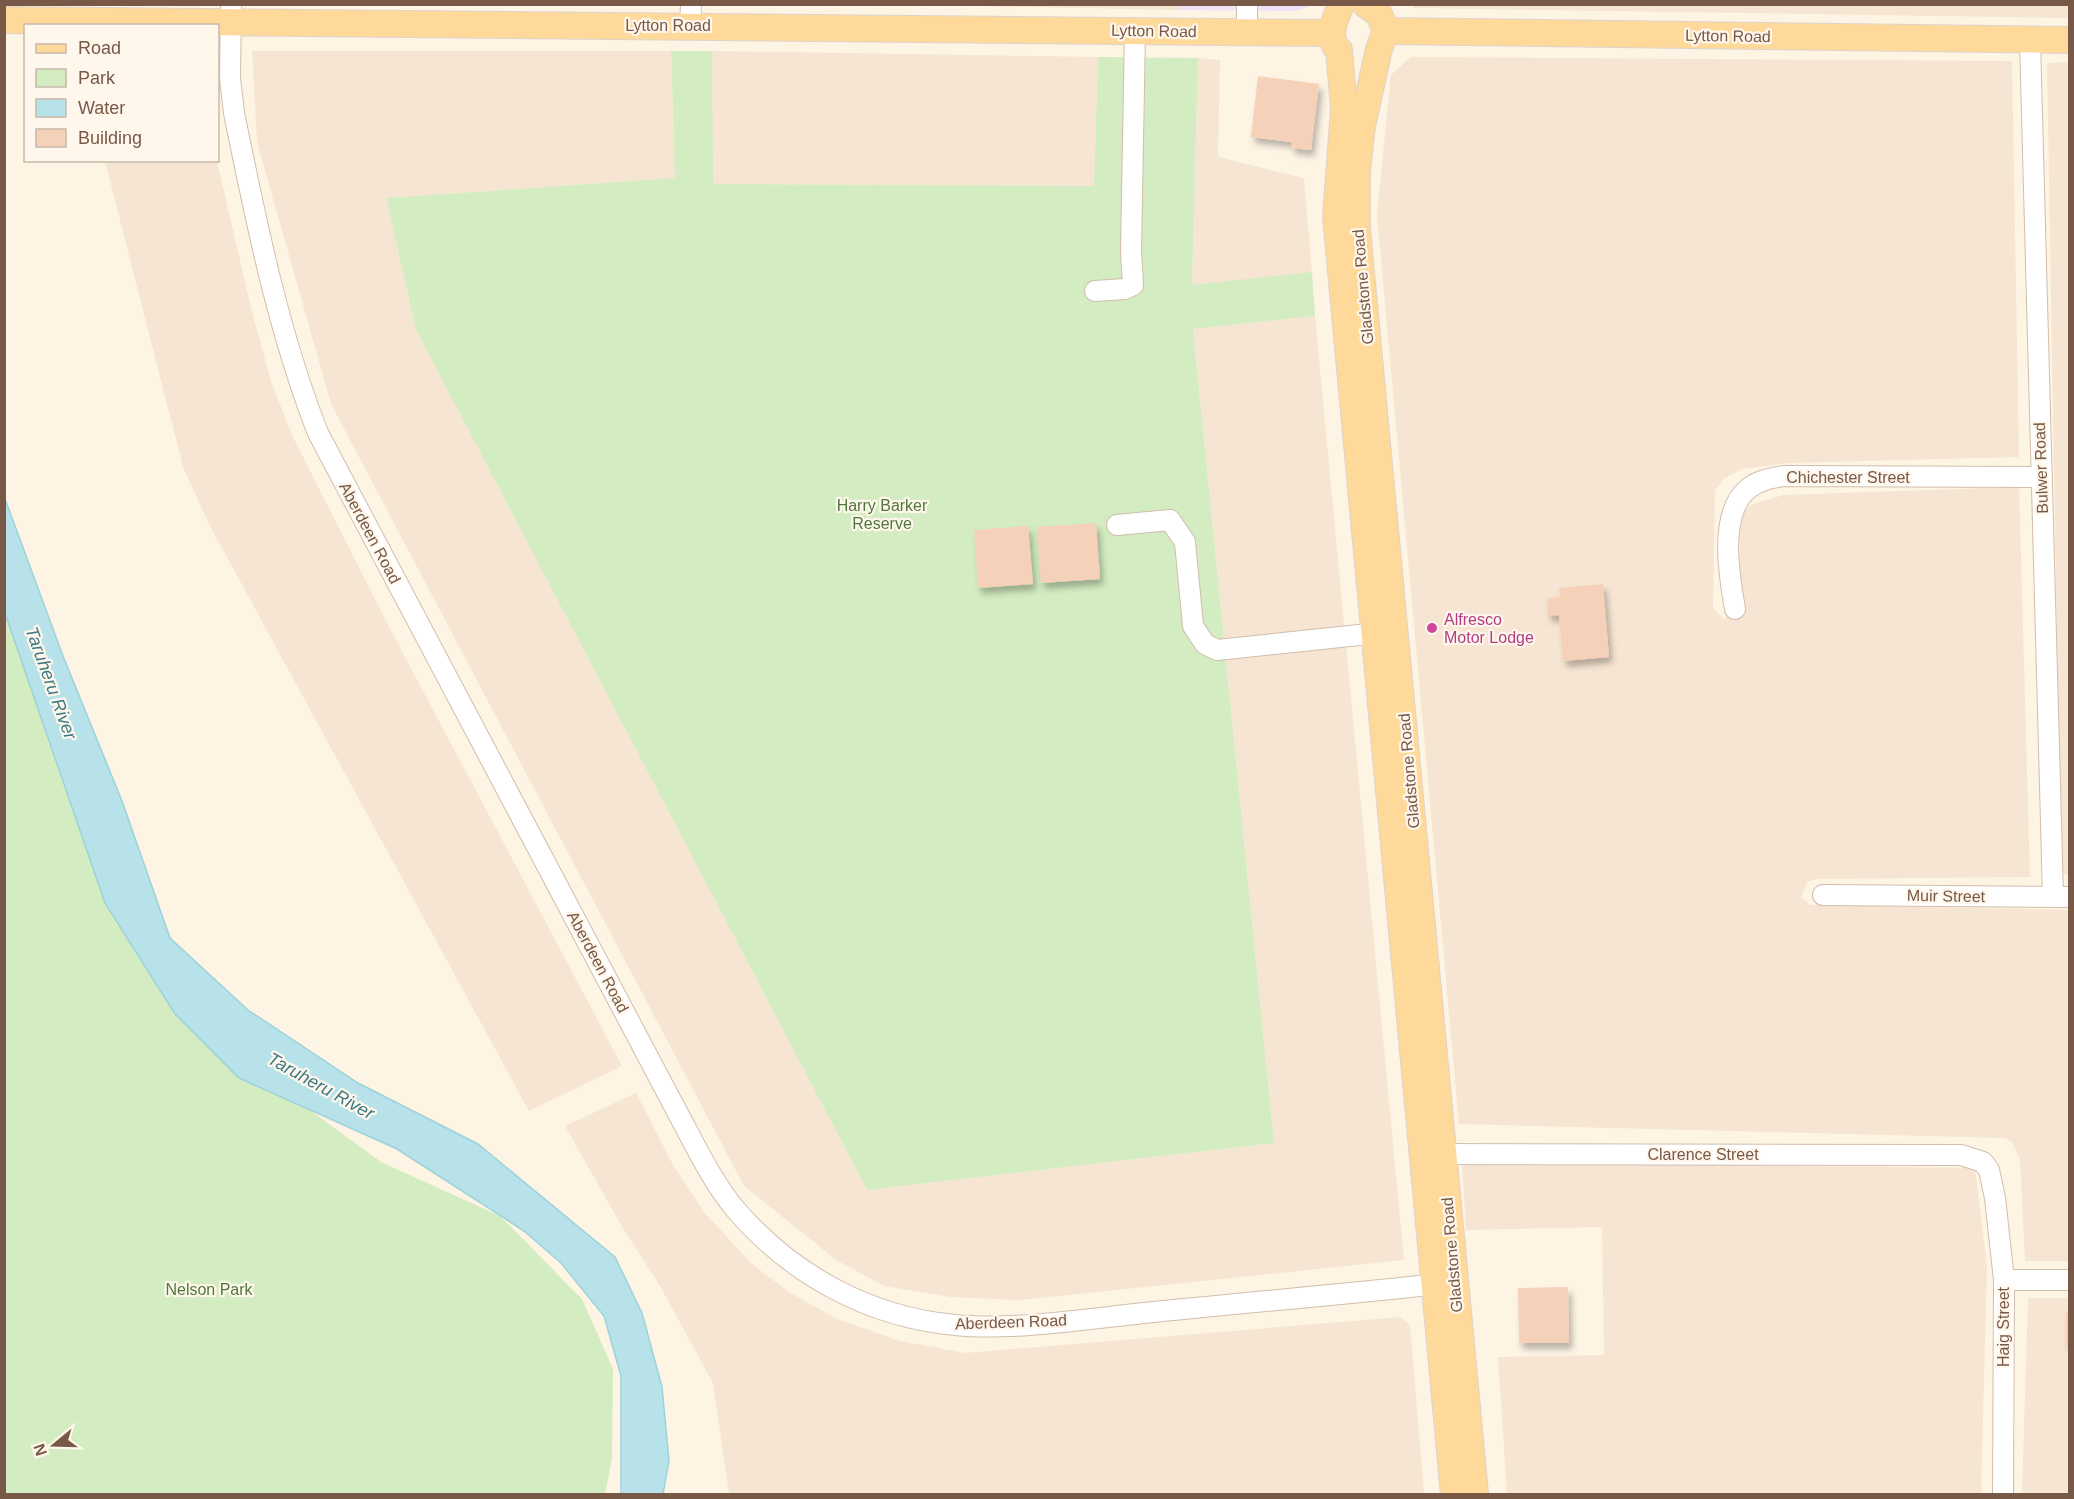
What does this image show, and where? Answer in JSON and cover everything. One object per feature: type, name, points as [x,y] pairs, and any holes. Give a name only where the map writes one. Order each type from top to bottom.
[{"type":"main road","name":"Lytton Road","points":[[4,20],[230,13],[691,15],[1135,31],[1247,32],[1340,20],[1346,56],[1359,57],[1378,21],[2070,40]]},
{"type":"main road","name":"Gladstone Road","points":[[1340,20],[1344,109],[1336,217],[1385,632]]},
{"type":"main road","name":"Gladstone Road","points":[[1378,21],[1356,171],[1357,229],[1385,632],[1445,1283],[1475,1494]]},
{"type":"main road","name":"Gladstone Road","points":[[1445,1283],[1454,1494]]},
{"type":"street","points":[[1247,4],[1247,32]]},
{"type":"street","name":"Aberdeen Road","points":[[230,13],[230,78],[240,147],[285,337],[318,433],[682,1121],[707,1167],[735,1209],[774,1247],[817,1280],[856,1300],[895,1314],[957,1326],[1042,1322],[1445,1283]]},
{"type":"street","points":[[1095,291],[1125,289],[1133,285],[1131,251],[1135,31]]},
{"type":"street","name":"Bulwer Road","points":[[2030,40],[2042,477],[2061,897]]},
{"type":"street","name":"Chichester Street","points":[[1735,609],[1729,573],[1730,518],[1736,501],[1750,487],[1765,480],[1784,476],[2042,477]]},
{"type":"street","points":[[1117,525],[1170,520],[1179,530],[1185,542],[1193,626],[1205,644],[1217,651],[1385,632]]},
{"type":"street","name":"Muir Street","points":[[1823,895],[2061,897]]},
{"type":"street","name":"Clarence Street","points":[[1433,1154],[1961,1155],[1983,1162]]},
{"type":"street","name":"Haig Street","points":[[1983,1162],[1989,1170],[1995,1198],[2004,1280],[2002,1494]]},
{"type":"street","points":[[2004,1280],[2070,1280]]},
{"type":"shaded area","points":[[1181,4],[1313,5],[1296,11],[1180,10]]},
{"type":"shaded area","points":[[2069,4],[2069,18],[1414,8],[1413,5]]},
{"type":"shaded area","points":[[921,5],[1181,5],[1180,10]]},
{"type":"shaded area","points":[[252,51],[671,51],[675,178],[386,198],[416,330],[867,1190],[1274,1143],[1193,329],[1315,316],[1404,1260],[1020,1300],[951,1297],[884,1286],[836,1260],[744,1186],[331,404],[257,142]]},
{"type":"shaded area","points":[[712,51],[1098,57],[1094,186],[712,184]]},
{"type":"shaded area","points":[[1411,57],[2012,61],[2019,457],[1788,463],[1742,469],[1725,478],[1715,490],[1713,608],[1724,619],[1740,608],[1740,515],[1753,504],[1783,495],[2019,487],[2030,877],[1817,879],[1807,882],[1801,898],[1811,905],[2069,910],[2069,1261],[2025,1261],[2020,1159],[2012,1142],[2005,1138],[1459,1124],[1377,215],[1391,75]]},
{"type":"shaded area","points":[[1198,58],[1220,60],[1218,157],[1304,178],[1312,272],[1192,286]]},
{"type":"shaded area","points":[[2070,62],[2069,875],[2061,874],[2047,63]]},
{"type":"shaded area","points":[[105,162],[217,162],[252,312],[271,381],[292,435],[386,621],[622,1066],[529,1111],[210,526],[183,467]]},
{"type":"shaded area","points":[[636,1093],[672,1163],[704,1212],[752,1264],[789,1292],[837,1319],[900,1341],[965,1353],[1401,1317],[1410,1326],[1424,1494],[729,1494],[713,1383],[660,1286],[621,1225],[565,1126]]},
{"type":"shaded area","points":[[1462,1162],[1975,1168],[1987,1266],[1981,1494],[1507,1494],[1498,1357],[1604,1355],[1602,1227],[1466,1230]]},
{"type":"shaded area","points":[[2028,1298],[2069,1298],[2069,1494],[2022,1494]]},
{"type":"green space","name":"Harry Barker Reserve","points":[[671,51],[712,51],[713,184],[1094,186],[1098,57],[1198,58],[1192,285],[1312,272],[1315,316],[1193,329],[1274,1143],[867,1190],[416,330],[386,198],[675,178]]},
{"type":"green space","name":"Nelson Park","points":[[4,591],[193,1025],[381,1162],[500,1216],[582,1299],[613,1369],[612,1459],[605,1494],[5,1494]]},
{"type":"water","name":"Taruheru River","points":[[4,496],[63,656],[122,801],[170,938],[248,1010],[358,1083],[478,1144],[615,1257],[642,1313],[662,1387],[669,1461],[663,1494],[621,1494],[621,1376],[604,1316],[561,1263],[524,1231],[397,1149],[239,1078],[175,1014],[105,903],[5,613]]},
{"type":"building","points":[[1258,76],[1319,84],[1311,150],[1291,148],[1292,142],[1251,137]]},
{"type":"building","points":[[1096,523],[1100,579],[1041,583],[1037,527]]},
{"type":"building","points":[[1028,526],[1033,584],[978,588],[974,530]]},
{"type":"building","points":[[1603,584],[1609,657],[1563,661],[1559,615],[1548,616],[1547,598],[1560,597],[1559,588]]},
{"type":"building","points":[[1568,1287],[1569,1343],[1519,1343],[1518,1288]]},
{"type":"building","points":[[2066,1311],[2070,1311],[2070,1345],[2066,1345]]},
{"type":"place","name":"Alfresco Motor Lodge","points":[[1432,628]]}]
